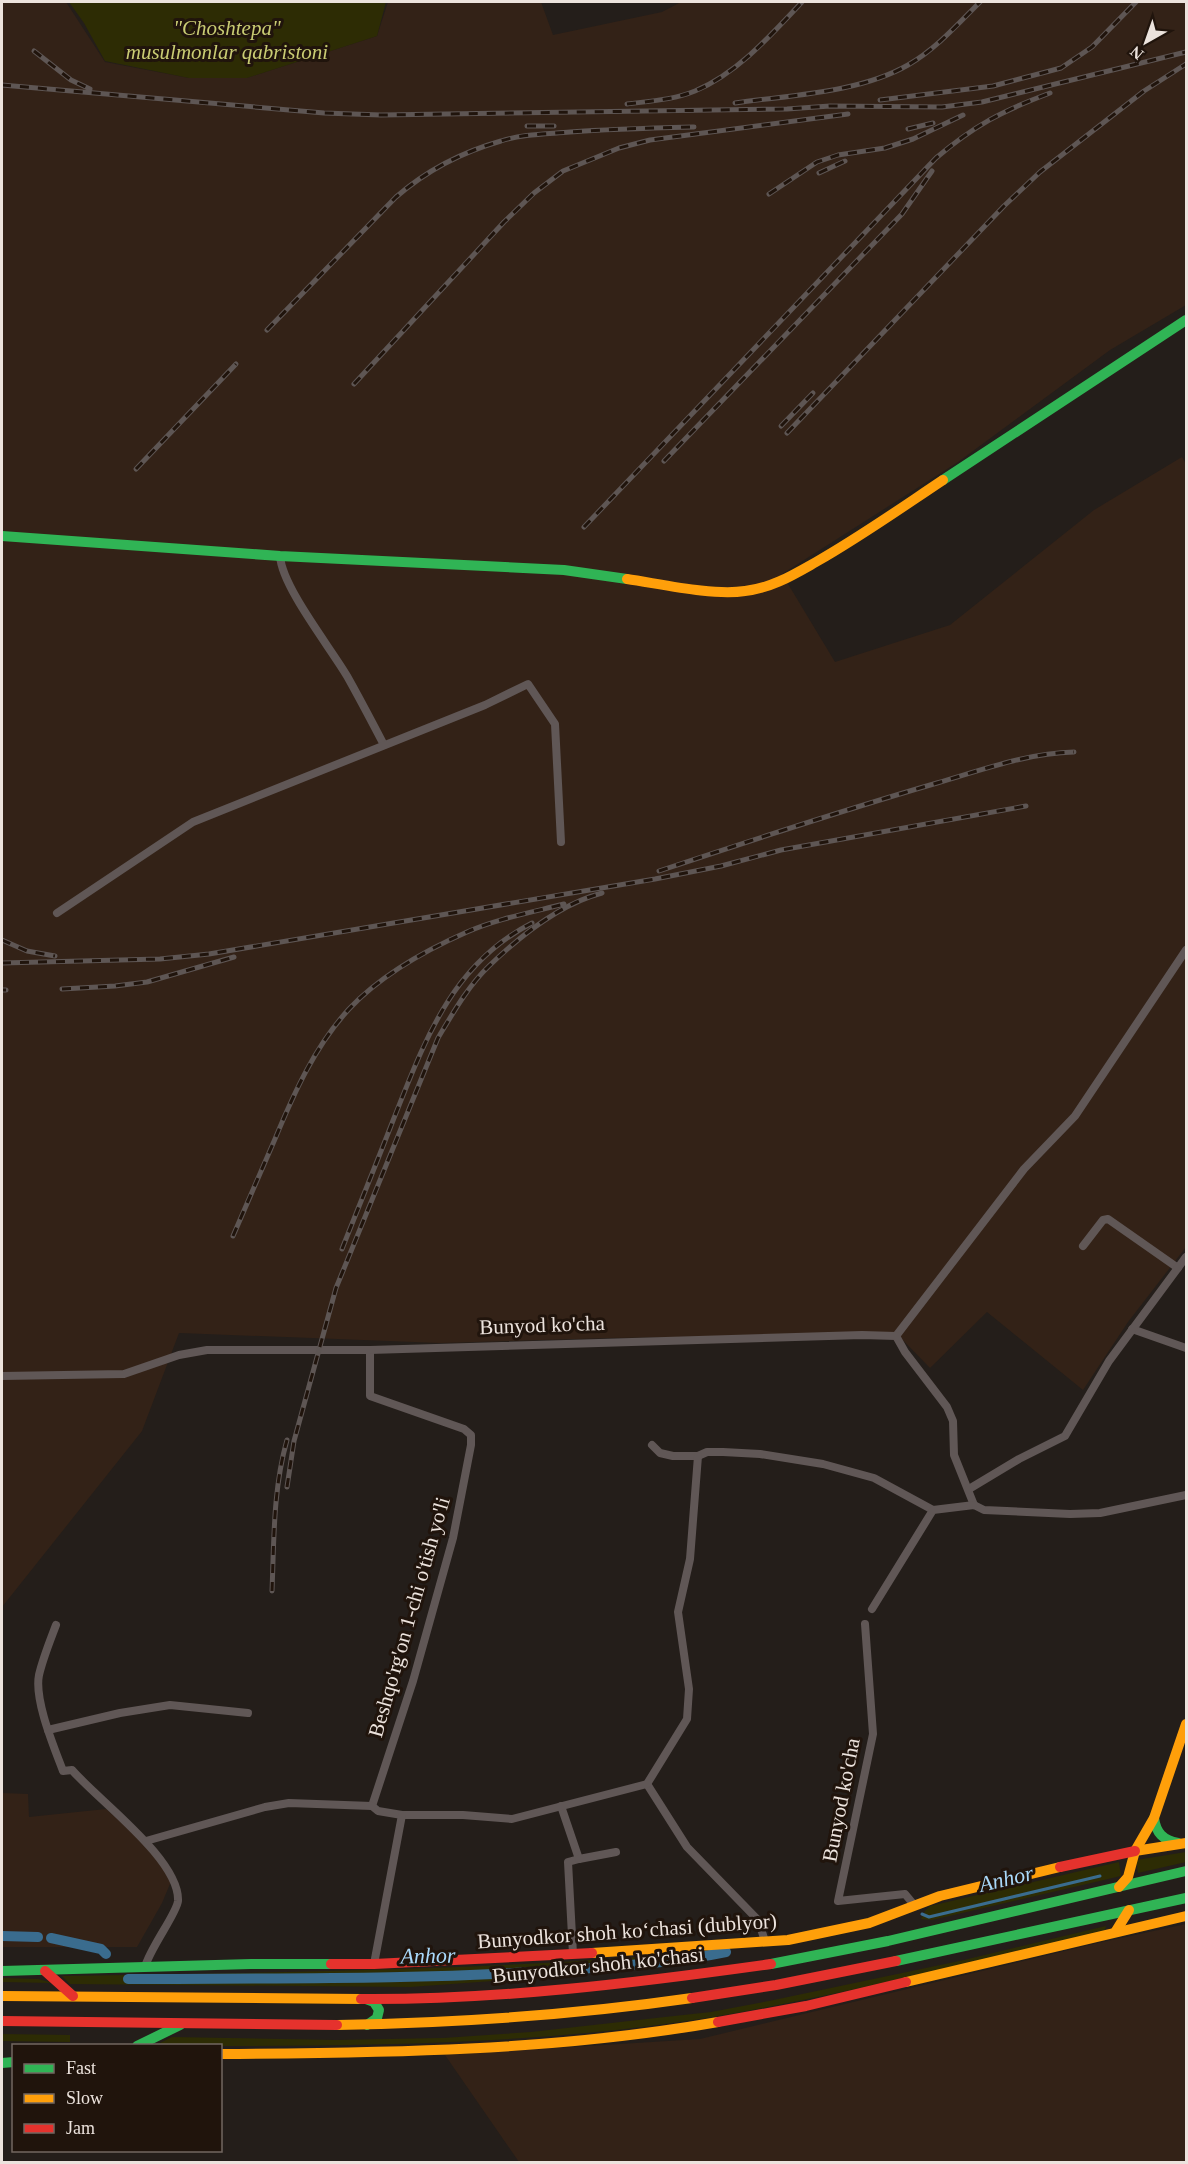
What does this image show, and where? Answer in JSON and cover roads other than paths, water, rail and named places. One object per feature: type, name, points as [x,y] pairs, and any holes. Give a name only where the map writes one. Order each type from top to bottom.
[{"type":"main road","points":[[2,536],[280,556],[564,570],[703,590],[742,592],[760,589],[794,575],[842,547],[1186,320]]},
{"type":"main road","points":[[1119,1887],[1128,1877],[1135,1851],[1154,1818],[1186,1724]]},
{"type":"main road","points":[[1154,1818],[1155,1830],[1161,1837],[1169,1842],[1185,1844]]},
{"type":"main road","name":"Bunyodkor shoh koʻchasi (dublyor)","points":[[2,1971],[145,1966],[374,1964],[788,1940],[869,1923],[940,1896],[1054,1868],[1135,1851],[1185,1844]]},
{"type":"main road","name":"Bunyodkor shoh ko'chasi","points":[[7,1996],[366,1999],[521,1993],[714,1973],[824,1954],[1186,1871]]},
{"type":"main road","name":"Bunyodkor shoh ko'chasi","points":[[7,2021],[366,2025],[519,2018],[635,2007],[796,1982],[1186,1898]]},
{"type":"main road","points":[[1116,1931],[1129,1910]]},
{"type":"main road","points":[[222,2054],[370,2052],[519,2046],[672,2030],[806,2006],[1186,1916]]},
{"type":"main road","points":[[45,1971],[73,1996]]},
{"type":"main road","points":[[2,2003],[7,1996]]},
{"type":"main road","points":[[366,1999],[374,2002],[379,2014],[374,2022],[366,2025]]},
{"type":"main road","points":[[2,2014],[7,2021]]},
{"type":"main road","points":[[141,2044],[182,2024]]},
{"type":"street","points":[[280,556],[280,564],[291,588],[346,676],[384,745]]},
{"type":"street","points":[[57,913],[193,822],[485,705],[528,684],[555,724],[561,842]]},
{"type":"street","points":[[974,1505],[954,1455],[953,1421],[947,1407],[905,1352],[896,1336],[1024,1169],[1075,1116],[1186,950]]},
{"type":"street","points":[[1083,1246],[1103,1220],[1108,1219],[1178,1268]]},
{"type":"street","points":[[969,1489],[1019,1459],[1065,1436],[1109,1361],[1186,1257]]},
{"type":"street","points":[[1132,1329],[1186,1348]]},
{"type":"street","name":"Bunyod ko'cha","points":[[2,1376],[124,1374],[178,1355],[207,1350],[370,1350],[647,1340],[896,1336]]},
{"type":"street","name":"Beshqo'rg'on 1-chi o'tish yo'li","points":[[370,1350],[370,1396],[464,1429],[471,1436],[453,1538],[413,1681],[372,1806]]},
{"type":"street","points":[[652,1445],[660,1453],[673,1456],[698,1456],[707,1452],[723,1452],[760,1454],[823,1464],[874,1478],[933,1510],[974,1505],[984,1510],[1100,1513],[1186,1495]]},
{"type":"street","points":[[146,1841],[265,1807],[289,1803],[372,1806],[378,1811],[402,1815],[463,1815],[512,1819],[647,1784],[687,1719],[689,1689],[678,1612],[690,1559],[698,1456]]},
{"type":"street","points":[[872,1609],[933,1510]]},
{"type":"street","name":"Bunyod ko'cha","points":[[865,1624],[873,1734],[838,1901],[905,1894],[915,1906]]},
{"type":"street","points":[[56,1625],[39,1677],[40,1697],[48,1730],[63,1771],[72,1770],[87,1787],[146,1841],[176,1883],[178,1903],[148,1955],[145,1966]]},
{"type":"street","points":[[48,1730],[120,1713],[170,1705],[248,1713]]},
{"type":"street","points":[[647,1784],[687,1847],[758,1920],[765,1941]]},
{"type":"street","points":[[561,1806],[579,1859]]},
{"type":"street","points":[[374,1964],[402,1815]]},
{"type":"street","points":[[573,1954],[568,1862],[616,1852]]},
{"type":"waterway","name":"Anhor","points":[[922,1914],[929,1917],[1100,1876]]},
{"type":"waterway","name":"Anhor","points":[[2,1936],[38,1937]]},
{"type":"waterway","name":"Anhor","points":[[51,1938],[101,1949],[106,1954]]},
{"type":"waterway","name":"Anhor","points":[[128,1979],[346,1978],[510,1973],[646,1964],[726,1952]]},
{"type":"railway","points":[[627,104],[678,96],[711,83],[740,64],[802,2]]},
{"type":"railway","points":[[735,103],[824,92],[868,82],[889,74],[928,52],[980,2]]},
{"type":"railway","points":[[880,100],[993,86],[1061,68],[1092,47],[1136,2]]},
{"type":"railway","points":[[34,51],[71,80],[90,89]]},
{"type":"railway","points":[[2,85],[324,113],[381,115],[787,109],[830,106],[942,107],[982,102],[1186,52]]},
{"type":"railway","points":[[787,433],[1004,206],[1040,172],[1144,91],[1186,64]]},
{"type":"railway","points":[[584,527],[936,158],[964,136],[990,120],[1050,93]]},
{"type":"railway","points":[[354,384],[504,222],[534,193],[563,171],[619,148],[650,140],[848,114]]},
{"type":"railway","points":[[769,194],[817,162],[838,155],[885,148],[913,139],[963,115]]},
{"type":"railway","points":[[908,129],[933,123]]},
{"type":"railway","points":[[527,126],[554,126]]},
{"type":"railway","points":[[267,330],[396,197],[432,171],[459,157],[487,145],[526,136],[601,130],[694,127]]},
{"type":"railway","points":[[819,173],[845,161]]},
{"type":"railway","points":[[664,461],[902,214],[932,171]]},
{"type":"railway","points":[[136,469],[236,364]]},
{"type":"railway","points":[[781,426],[813,393]]},
{"type":"railway","points":[[659,871],[988,768],[1039,755],[1074,752]]},
{"type":"railway","points":[[2,963],[160,959],[209,954],[655,879],[721,866],[781,850],[1026,806]]},
{"type":"railway","points":[[287,1487],[294,1441],[336,1288],[438,1038],[468,991],[481,974],[501,955],[541,922],[571,905],[602,893]]},
{"type":"railway","points":[[233,1236],[306,1071],[326,1038],[349,1009],[389,975],[451,939],[490,923],[564,904]]},
{"type":"railway","points":[[342,1249],[417,1060],[445,1007],[461,982],[481,960],[504,940],[532,923]]},
{"type":"railway","points":[[2,940],[27,951],[55,956]]},
{"type":"railway","points":[[62,989],[147,982],[234,957]]},
{"type":"railway","points":[[272,1591],[277,1496],[287,1440]]},
{"type":"park label","name":"\"Choshtepa\" musulmonlar qabristoni","points":[[227,40]]}]
